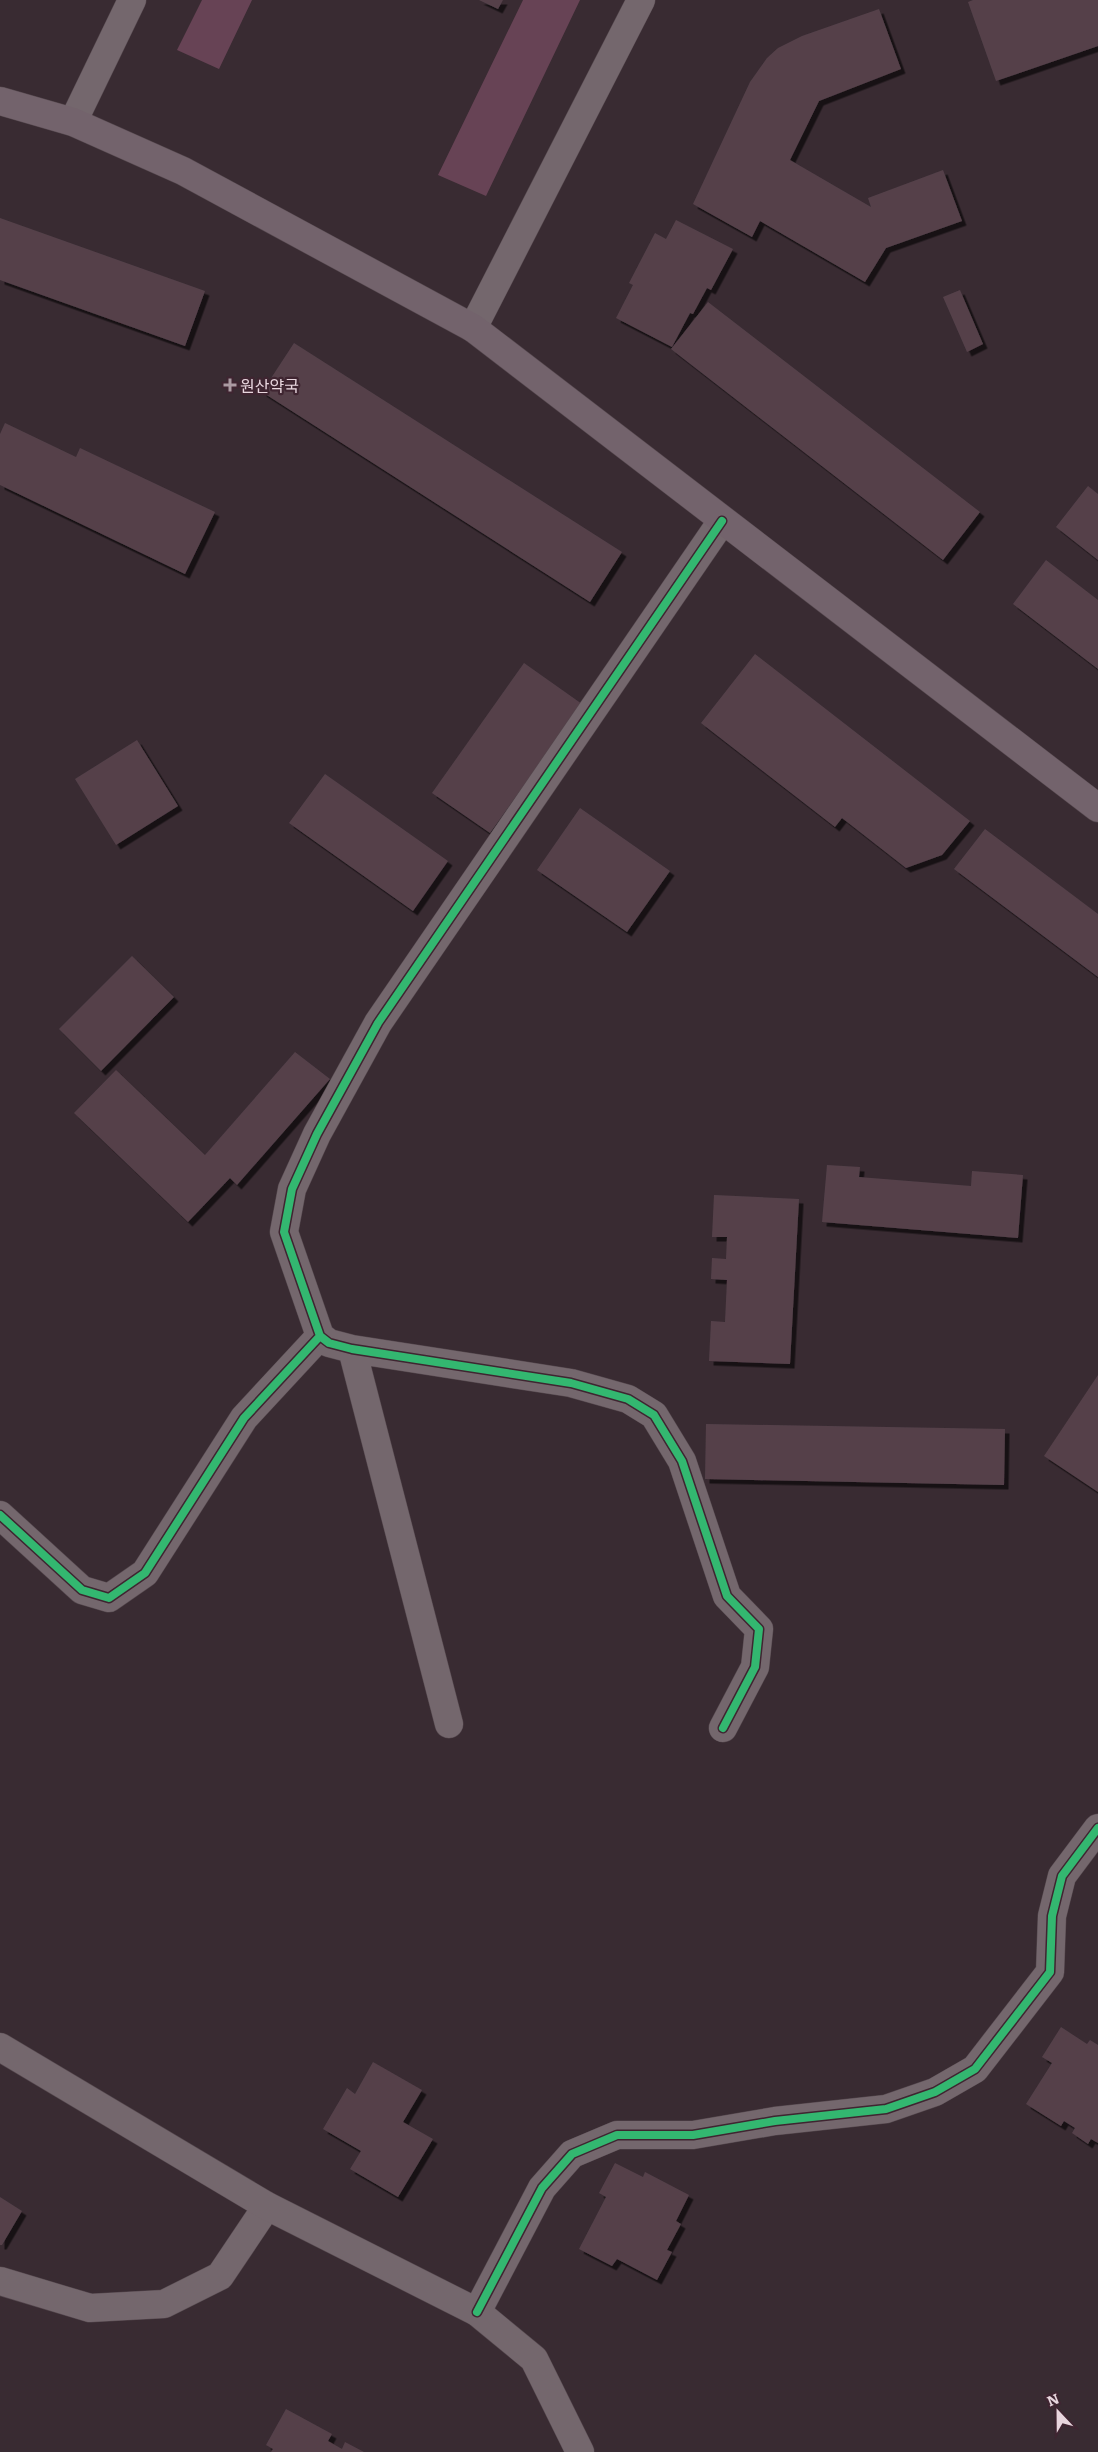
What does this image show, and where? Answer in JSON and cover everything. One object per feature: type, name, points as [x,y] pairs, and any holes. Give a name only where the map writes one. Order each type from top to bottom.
[{"type":"highway","points":[[0,100],[73,122],[183,171],[473,328],[1098,808]]},
{"type":"street","points":[[73,122],[132,0]]},
{"type":"street","points":[[473,328],[642,0]]},
{"type":"street","points":[[722,521],[378,1023],[317,1134],[292,1190],[284,1232],[320,1336],[329,1343],[352,1349],[571,1383],[628,1399],[654,1415],[682,1462],[727,1596],[759,1629],[754,1667],[723,1728]]},
{"type":"street","points":[[0,1515],[82,1590],[109,1598],[146,1573],[244,1418],[320,1336]]},
{"type":"street","points":[[352,1349],[449,1724]]},
{"type":"street","points":[[478,2312],[542,2188],[572,2154],[617,2135],[693,2135],[775,2121],[886,2109],[935,2092],[975,2069],[1050,1972],[1052,1916],[1062,1876],[1098,1828]]},
{"type":"street","points":[[0,2047],[267,2206],[478,2312],[534,2359],[580,2452]]},
{"type":"street","points":[[0,2281],[90,2308],[164,2304],[220,2276],[267,2206]]},
{"type":"shaded area","points":[[202,0],[252,0],[219,69],[177,50]]},
{"type":"shaded area","points":[[523,0],[580,0],[486,196],[438,175]]},
{"type":"building","points":[[479,0],[503,0],[498,9]]},
{"type":"building","points":[[973,0],[1098,0],[1098,46],[996,81],[968,2]]},
{"type":"building","points":[[879,9],[901,69],[819,101],[790,160],[871,207],[868,198],[943,170],[962,221],[886,248],[865,282],[760,221],[752,237],[693,204],[750,82],[767,58],[778,48],[802,36]]},
{"type":"building","points":[[0,218],[205,291],[185,346],[0,280]]},
{"type":"building","points":[[676,220],[733,249],[711,290],[707,288],[693,314],[690,313],[672,347],[616,318],[633,285],[629,283],[655,233],[666,239]]},
{"type":"building","points":[[960,290],[983,344],[967,352],[943,297]]},
{"type":"building","points":[[708,302],[980,512],[943,560],[671,349]]},
{"type":"building","points":[[294,343],[622,552],[590,602],[262,392]]},
{"type":"building","points":[[5,423],[76,457],[80,448],[215,512],[185,574],[0,485],[0,434]]},
{"type":"building","points":[[1088,486],[1098,494],[1098,560],[1056,527]]},
{"type":"building","points":[[1046,560],[1098,600],[1098,669],[1013,604]]},
{"type":"building","points":[[755,654],[970,821],[942,855],[906,868],[842,818],[835,827],[701,723]]},
{"type":"building","points":[[524,663],[582,704],[490,833],[432,793]]},
{"type":"building","points":[[137,740],[178,806],[116,845],[75,779]]},
{"type":"building","points":[[325,774],[448,861],[413,911],[289,823]]},
{"type":"building","points":[[580,808],[670,871],[627,932],[537,870]]},
{"type":"building","points":[[985,829],[1098,914],[1098,977],[954,869]]},
{"type":"building","points":[[132,956],[174,997],[101,1071],[59,1029]]},
{"type":"building","points":[[295,1052],[330,1079],[237,1185],[230,1178],[188,1222],[74,1113],[116,1070],[205,1155]]},
{"type":"building","points":[[827,1165],[860,1167],[859,1177],[971,1186],[972,1171],[1023,1175],[1018,1238],[822,1222]]},
{"type":"building","points":[[714,1195],[799,1199],[790,1364],[709,1361],[711,1321],[725,1322],[727,1280],[711,1279],[712,1258],[726,1259],[727,1237],[712,1237]]},
{"type":"building","points":[[1098,1375],[1098,1492],[1044,1456]]},
{"type":"building","points":[[706,1424],[1005,1429],[1004,1485],[705,1479]]},
{"type":"building","points":[[1061,2027],[1087,2044],[1090,2040],[1098,2045],[1098,2143],[1091,2139],[1088,2144],[1072,2133],[1075,2128],[1064,2121],[1061,2126],[1026,2104],[1052,2063],[1042,2057]]},
{"type":"building","points":[[373,2062],[422,2090],[403,2122],[433,2139],[398,2197],[350,2169],[361,2151],[323,2129],[347,2088],[355,2094]]},
{"type":"building","points":[[615,2163],[643,2177],[645,2172],[689,2195],[676,2221],[681,2224],[667,2250],[672,2252],[657,2280],[617,2259],[612,2266],[579,2249],[606,2197],[599,2193]]},
{"type":"building","points":[[0,2197],[22,2211],[2,2245],[0,2245]]},
{"type":"building","points":[[286,2409],[332,2434],[328,2441],[342,2449],[345,2442],[364,2452],[271,2452],[273,2449],[266,2445]]},
{"type":"cycle path","points":[[0,1515],[82,1590],[109,1598],[145,1573],[244,1418],[320,1336],[284,1232],[292,1189],[317,1134],[378,1023],[722,521]]},
{"type":"cycle path","points":[[320,1336],[329,1343],[352,1349],[571,1383],[628,1399],[654,1415],[682,1461],[727,1596],[759,1629],[755,1667],[723,1728]]},
{"type":"cycle path","points":[[477,2312],[542,2188],[572,2154],[617,2135],[693,2135],[775,2121],[886,2109],[935,2092],[975,2069],[1050,1972],[1052,1916],[1062,1876],[1098,1828]]},
{"type":"place","name":"원산약국","points":[[230,385]]}]
